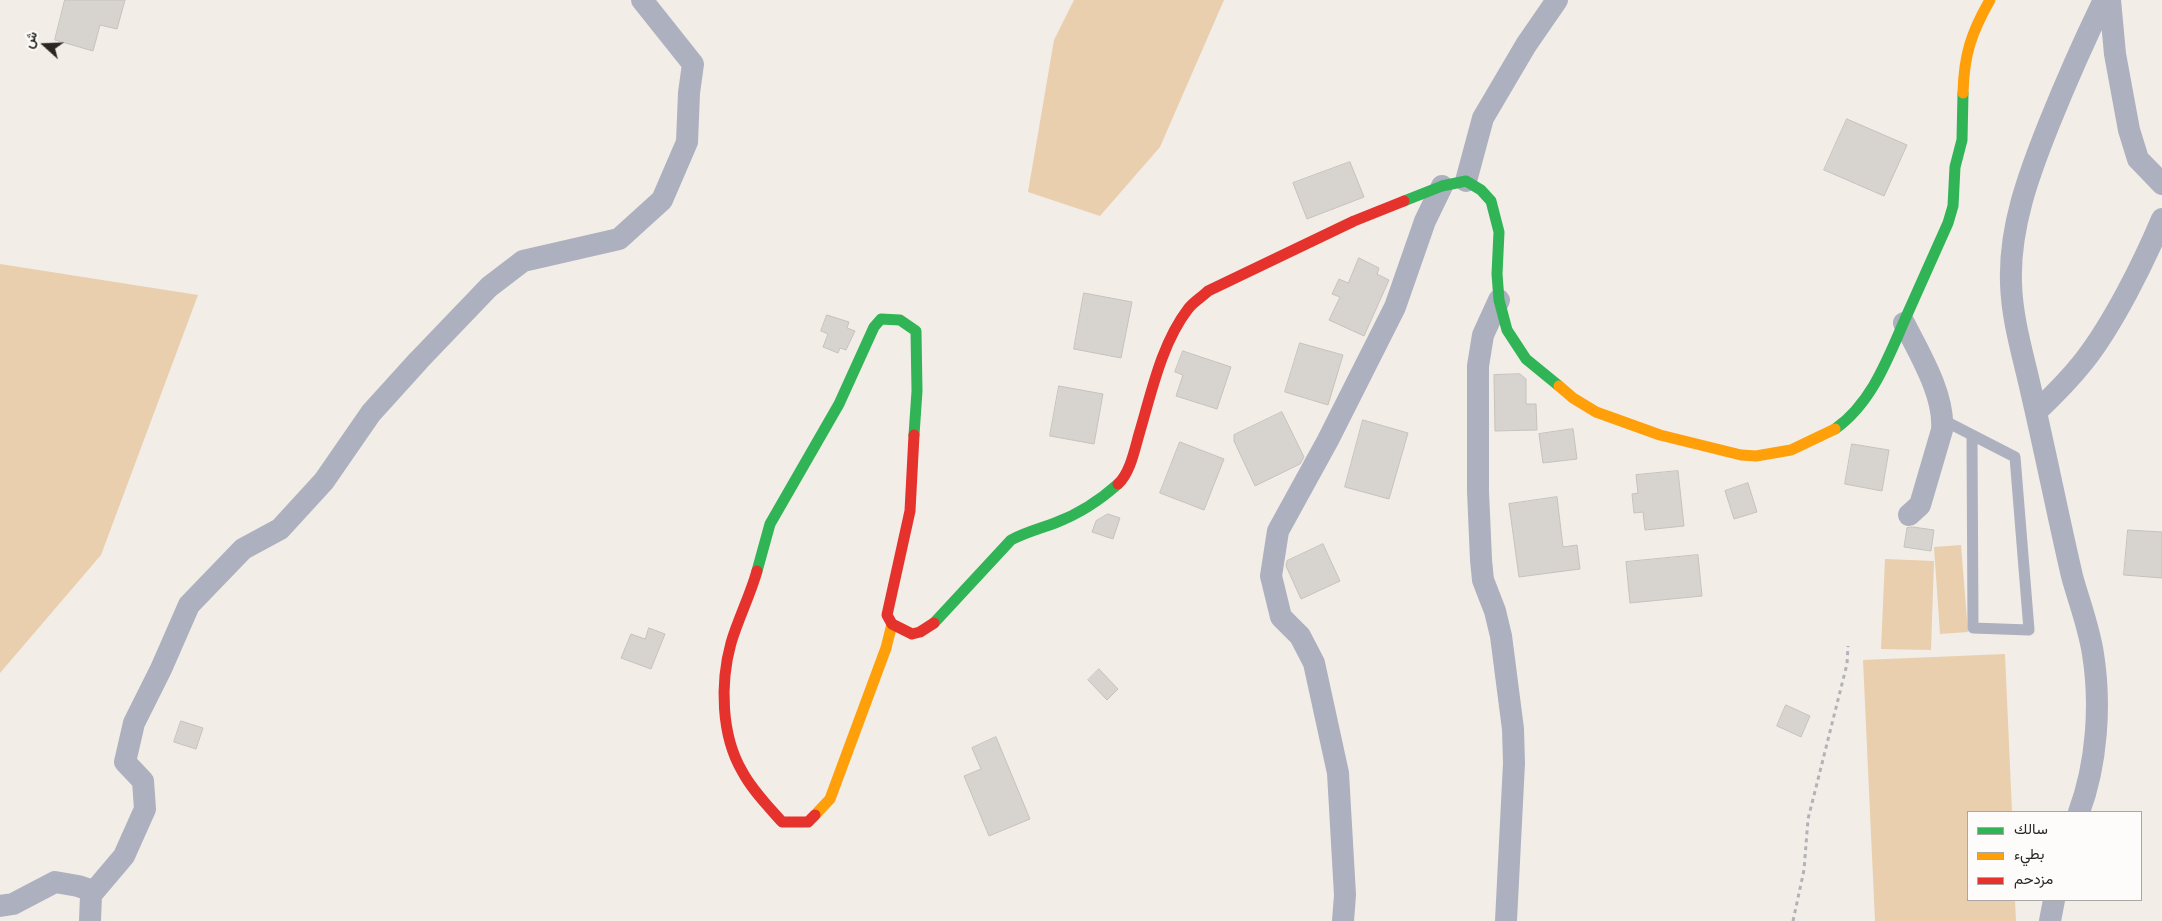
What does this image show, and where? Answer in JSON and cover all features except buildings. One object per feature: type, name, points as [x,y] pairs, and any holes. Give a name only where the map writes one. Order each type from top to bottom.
[{"type":"street","points":[[90,921],[91,895],[124,856],[144,809],[143,781],[125,762],[134,723],[161,669],[189,605],[243,549],[280,529],[324,481],[371,413],[489,287],[523,261],[619,239],[662,200],[687,142],[689,93],[693,64],[642,0]]},
{"type":"street","points":[[1466,181],[1483,118],[1526,45],[1556,0]]},
{"type":"street","points":[[892,624],[886,648],[830,799],[808,822],[782,822],[763,802],[741,770],[728,733],[722,694],[731,644],[752,587],[770,524],[839,404],[874,327],[881,319],[892,317],[905,321],[916,332],[918,360],[910,511],[887,615],[892,624],[912,634],[932,625],[1011,540],[1027,531],[1055,523],[1080,512],[1099,501],[1122,480],[1133,455],[1157,375],[1174,331],[1189,308],[1208,291],[1354,221],[1442,186],[1466,181],[1481,190],[1491,201],[1499,232],[1497,274],[1499,300],[1507,330],[1526,359],[1573,398],[1596,412],[1660,435],[1749,456],[1791,450],[1832,431],[1849,419],[1864,401],[1882,371],[1950,214],[1955,185],[1955,167],[1962,140],[1964,66],[1975,26],[1990,0]]},
{"type":"street","points":[[2079,811],[2093,747],[2097,684],[2086,622],[2073,578],[2014,314],[2011,281],[2018,216],[2034,160],[2068,76],[2104,0]]},
{"type":"street","points":[[2110,0],[2115,54],[2129,130],[2138,159],[2162,184]]},
{"type":"street","points":[[1343,921],[1345,894],[1338,773],[1314,663],[1300,636],[1281,617],[1271,576],[1278,531],[1328,440],[1395,307],[1425,221],[1442,186]]},
{"type":"street","points":[[2036,412],[2066,383],[2090,352],[2132,282],[2162,219]]},
{"type":"street","points":[[1499,300],[1483,335],[1478,366],[1478,491],[1483,580],[1495,611],[1501,636],[1513,729],[1513,782],[1506,921]]},
{"type":"street","points":[[1904,323],[1933,384],[1943,420],[1942,430],[1920,505],[1909,515]]},
{"type":"street","points":[[0,906],[13,904],[55,882],[78,886],[86,889],[91,895]]},
{"type":"street","points":[[2050,921],[2054,901]]},
{"type":"lane","points":[[1943,420],[2016,457],[2029,630],[1973,628],[1972,435]]},
{"type":"path","points":[[1793,921],[1804,870],[1808,819],[1847,664],[1848,646]]},
{"type":"shaded area","points":[[1074,0],[1224,0],[1160,147],[1100,216],[1028,192],[1054,40]]},
{"type":"shaded area","points":[[0,264],[198,295],[101,555],[0,673]]},
{"type":"shaded area","points":[[1961,545],[1968,632],[1940,634],[1934,547]]},
{"type":"shaded area","points":[[1885,559],[1934,561],[1931,650],[1881,649]]},
{"type":"shaded area","points":[[2005,654],[2012,811],[1967,811],[1967,901],[2015,901],[2016,921],[1875,921],[1863,660]]},
{"type":"traffic: fast","points":[[1835,429],[1859,406],[1878,379],[1948,223],[1953,206],[1955,167],[1962,140],[1963,93]]},
{"type":"traffic: fast","points":[[1404,201],[1442,186],[1466,181],[1481,190],[1491,201],[1499,232],[1497,274],[1499,300],[1507,330],[1526,359],[1559,386]]},
{"type":"traffic: fast","points":[[757,571],[770,524],[839,404],[874,327],[881,319],[900,320],[916,331],[917,391],[914,435]]},
{"type":"traffic: fast","points":[[934,623],[1011,540],[1072,516],[1104,496],[1118,484]]},
{"type":"traffic: slow","points":[[1963,93],[1965,67],[1973,34],[1990,0]]},
{"type":"traffic: slow","points":[[1559,386],[1573,398],[1596,412],[1660,435],[1741,455],[1756,456],[1791,450],[1835,429]]},
{"type":"traffic: slow","points":[[815,815],[830,799],[886,648],[892,624]]},
{"type":"traffic: jam","points":[[1118,484],[1126,473],[1132,459],[1154,383],[1171,337],[1192,304],[1208,291],[1354,221],[1404,201]]},
{"type":"traffic: jam","points":[[914,435],[910,511],[887,615],[892,624],[912,634],[920,632],[934,623]]},
{"type":"traffic: jam","points":[[757,571],[727,659],[724,692],[726,725],[735,757],[750,785],[782,822],[808,822],[815,815]]}]
